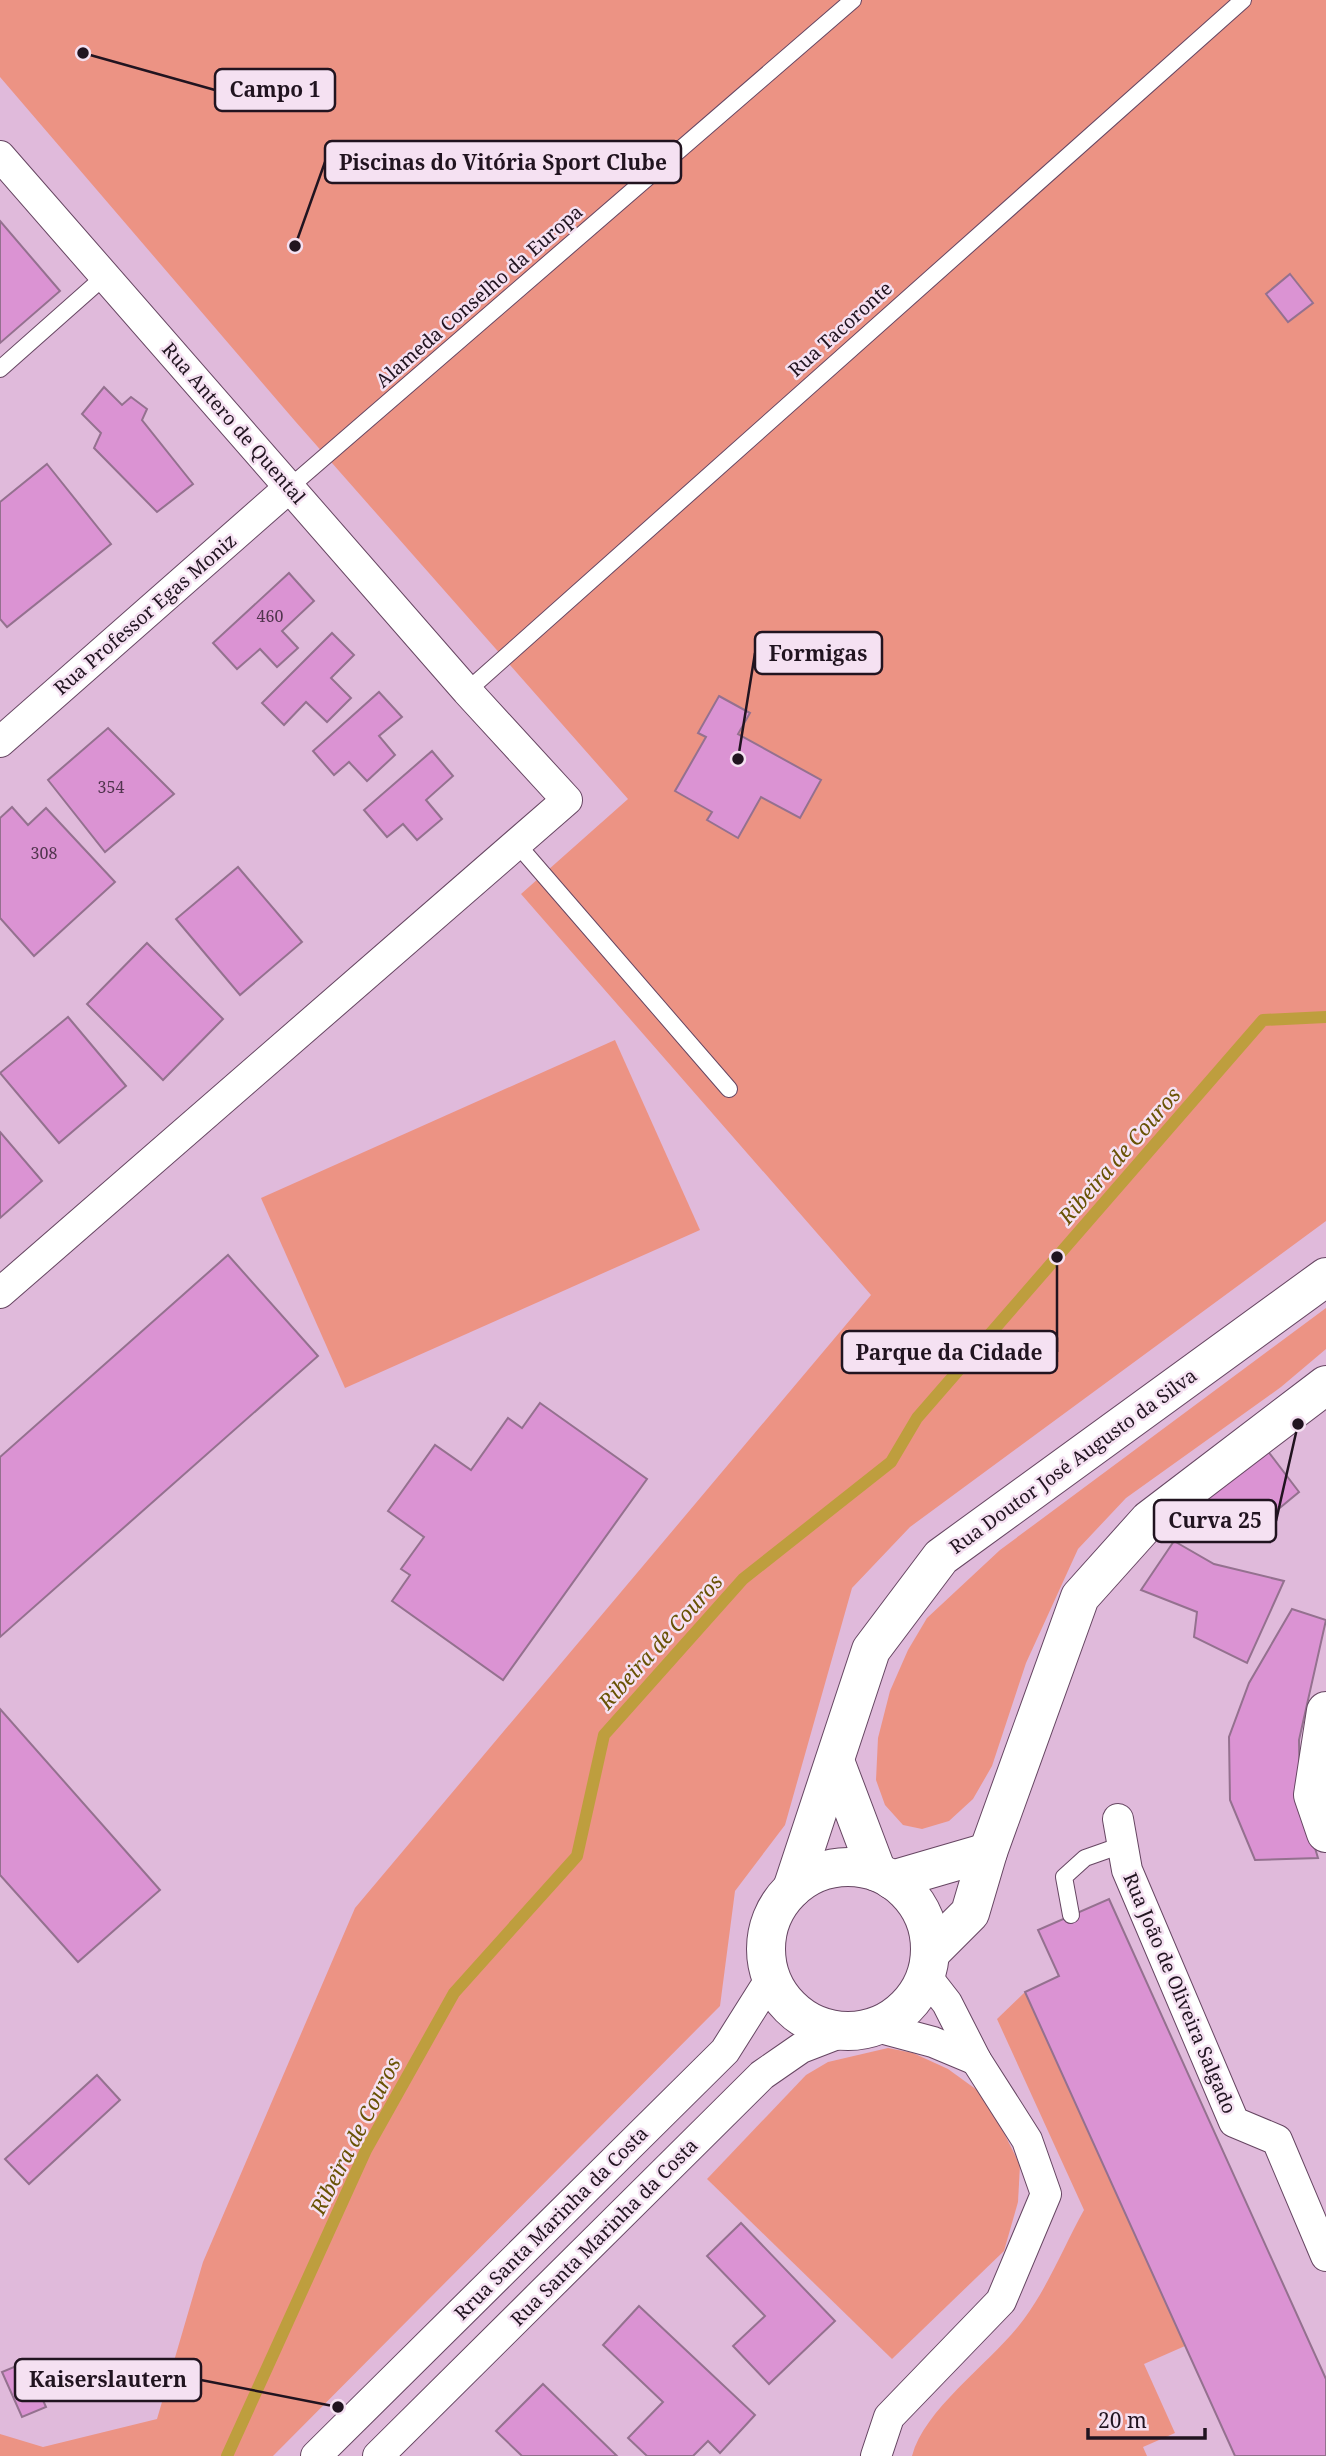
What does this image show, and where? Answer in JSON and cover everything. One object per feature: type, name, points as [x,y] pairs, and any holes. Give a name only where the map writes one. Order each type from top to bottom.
[{"type":"street","name":"Rua Antero de Quental","points":[[0,156],[467,691],[567,800],[516,844]]},
{"type":"street","name":"Rua Professor Egas Moniz","points":[[0,742],[290,486]]},
{"type":"street","points":[[0,1293],[516,844]]},
{"type":"street","name":"Rua Doutor José Augusto da Silva","points":[[792,1889],[871,1650],[941,1556],[1326,1276]]},
{"type":"street","points":[[861,2029],[898,2015],[915,1997],[928,1964],[970,1913],[988,1852],[1080,1597],[1149,1520],[1326,1385]]},
{"type":"street","points":[[1326,1711],[1313,1795],[1326,1833]]},
{"type":"street","points":[[835,1761],[885,1876]]},
{"type":"street","name":"Rua João de Oliveira Salgado","points":[[1120,1832],[1127,1870],[1234,2122],[1277,2140],[1326,2256]]},
{"type":"street","points":[[885,1876],[988,1852]]},
{"type":"street","points":[[876,2456],[889,2417],[1001,2301],[1046,2194],[1027,2140],[976,2060],[928,1964],[929,1931],[921,1911],[909,1893],[885,1876],[855,1867],[832,1868],[811,1876],[792,1889],[777,1908],[768,1931],[766,1955],[771,1978],[782,2000],[800,2016],[822,2028],[861,2029],[933,2042],[976,2060]]},
{"type":"street","name":"Rrua Santa Marinha da Costa","points":[[316,2456],[725,2051],[771,1978]]},
{"type":"street","name":"Rua Santa Marinha da Costa","points":[[378,2456],[762,2076],[801,2049],[861,2029]]},
{"type":"lane","name":"Alameda Conselho da Europa","points":[[290,486],[853,0]]},
{"type":"lane","name":"Rua Tacoronte","points":[[467,691],[1243,0]]},
{"type":"lane","points":[[0,369],[106,276]]},
{"type":"lane","points":[[516,844],[729,1089]]},
{"type":"lane","points":[[1071,1915],[1064,1877],[1120,1832]]},
{"type":"shaded area","points":[[0,0],[1326,0],[1326,1221],[910,1527],[852,1588],[785,1825],[735,1891],[720,2006],[273,2456],[0,2456],[0,2434],[43,2447],[157,2419],[203,2262],[355,1908],[871,1295],[521,894],[628,799],[295,421],[0,77]]},
{"type":"shaded area","points":[[615,1040],[700,1230],[345,1388],[261,1198]]},
{"type":"shaded area","points":[[1326,1308],[1326,1349],[1281,1387],[1126,1498],[1078,1549],[1026,1663],[992,1766],[973,1799],[949,1821],[922,1829],[903,1825],[885,1805],[876,1780],[878,1738],[890,1691],[908,1650],[927,1618],[1000,1550]]},
{"type":"shaded area","points":[[1025,1992],[1185,2346],[1144,2364],[1175,2433],[1143,2447],[1147,2456],[912,2456],[919,2438],[945,2402],[1024,2319],[1049,2279],[1084,2210],[997,2019]]},
{"type":"shaded area","points":[[888,2048],[913,2053],[948,2069],[977,2090],[996,2117],[1020,2165],[1018,2202],[1004,2251],[892,2359],[707,2179],[806,2075],[828,2062]]},
{"type":"building","points":[[0,221],[60,291],[0,343]]},
{"type":"building","points":[[1290,274],[1313,303],[1288,322],[1266,294]]},
{"type":"building","points":[[104,387],[122,405],[131,397],[147,409],[142,420],[193,484],[157,512],[94,448],[101,433],[82,414]]},
{"type":"building","points":[[47,464],[111,544],[7,627],[0,619],[0,502]]},
{"type":"building","points":[[289,573],[314,601],[282,631],[298,648],[277,667],[260,649],[237,669],[213,643]]},
{"type":"building","points":[[332,633],[354,655],[331,678],[351,698],[327,722],[306,702],[284,725],[262,703]]},
{"type":"building","points":[[379,692],[402,717],[379,736],[395,755],[367,781],[349,762],[334,775],[313,751]]},
{"type":"building","points":[[719,696],[750,713],[738,734],[821,780],[800,818],[761,797],[738,838],[707,820],[712,812],[675,791],[706,737],[698,733]]},
{"type":"building","points":[[108,728],[174,794],[105,852],[48,780]]},
{"type":"building","points":[[432,751],[453,776],[426,800],[442,819],[417,840],[403,824],[387,837],[364,810]]},
{"type":"building","points":[[12,807],[28,825],[46,808],[115,882],[34,956],[0,918],[0,818]]},
{"type":"building","points":[[238,867],[302,942],[240,995],[176,919]]},
{"type":"building","points":[[147,943],[223,1019],[163,1080],[87,1004]]},
{"type":"building","points":[[68,1017],[126,1086],[59,1143],[0,1073]]},
{"type":"building","points":[[0,1132],[42,1181],[0,1218]]},
{"type":"building","points":[[228,1255],[318,1356],[0,1637],[0,1457]]},
{"type":"building","points":[[540,1403],[647,1479],[503,1680],[392,1601],[410,1575],[401,1569],[424,1537],[388,1511],[435,1445],[471,1470],[508,1418],[522,1428]]},
{"type":"building","points":[[1267,1450],[1299,1492],[1247,1535],[1200,1497]]},
{"type":"building","points":[[1174,1541],[1214,1564],[1284,1581],[1247,1663],[1194,1637],[1197,1612],[1141,1590]]},
{"type":"building","points":[[1292,1609],[1326,1620],[1299,1740],[1300,1798],[1318,1858],[1255,1860],[1230,1800],[1229,1737],[1249,1683]]},
{"type":"building","points":[[0,1709],[160,1890],[78,1962],[0,1875]]},
{"type":"building","points":[[1109,1899],[1326,2379],[1326,2456],[1235,2456],[1025,1992],[1059,1976],[1038,1930]]},
{"type":"building","points":[[97,2075],[120,2100],[29,2184],[5,2159]]},
{"type":"building","points":[[741,2223],[835,2321],[769,2384],[733,2346],[765,2316],[707,2256]]},
{"type":"building","points":[[639,2306],[755,2415],[720,2453],[708,2441],[693,2456],[647,2456],[628,2438],[663,2402],[603,2345]]},
{"type":"building","points":[[26,2362],[46,2407],[22,2417],[2,2372]]},
{"type":"building","points":[[543,2384],[617,2456],[522,2456],[496,2431]]},
{"type":"waterway","name":"Ribeira de Couros","points":[[227,2456],[366,2150],[454,1993],[577,1856],[604,1735],[743,1579],[891,1462],[917,1418],[1263,1020],[1326,1017]]},
{"type":"place","name":"Campo 1","points":[[83,53]]},
{"type":"place","name":"Piscinas do Vitória Sport Clube","points":[[295,246]]},
{"type":"place","name":"Formigas","points":[[738,759]]},
{"type":"place","name":"Parque da Cidade","points":[[1057,1257]]},
{"type":"place","name":"Curva 25","points":[[1298,1424]]},
{"type":"place","name":"Kaiserslautern","points":[[338,2407]]}]
